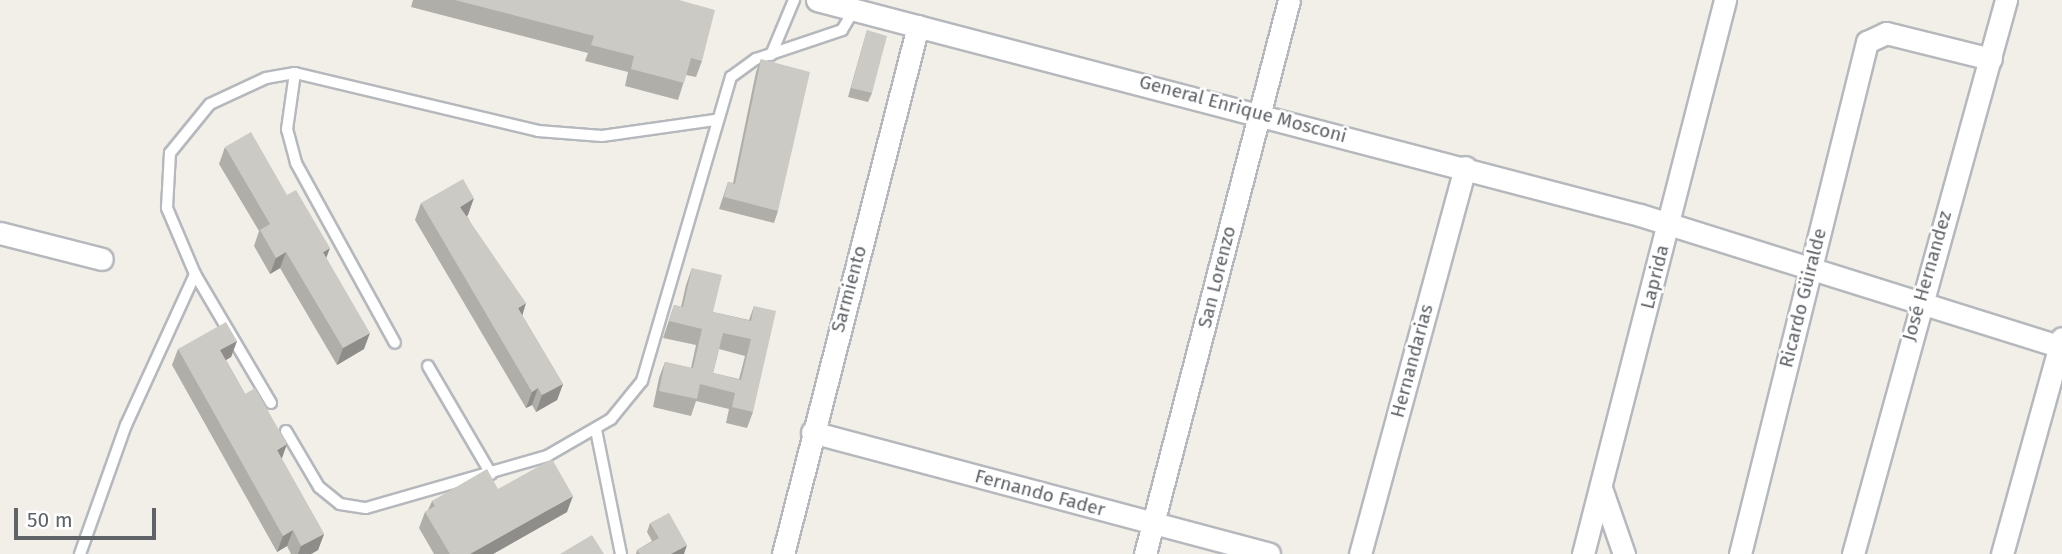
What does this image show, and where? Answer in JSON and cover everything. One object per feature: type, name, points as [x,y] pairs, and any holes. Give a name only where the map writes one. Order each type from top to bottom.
[{"type":"street","name":"General Enrique Mosconi","points":[[817,0],[856,5],[918,26],[1465,167],[1668,224],[1919,305],[2061,344]]},
{"type":"street","name":"San Lorenzo","points":[[1145,554],[1289,0]]},
{"type":"street","name":"Laprida","points":[[1583,554],[1726,0]]},
{"type":"street","name":"José Hernandez","points":[[1853,554],[1919,305],[2006,0]]},
{"type":"street","name":"Sarmiento","points":[[783,554],[812,432],[918,26]]},
{"type":"street","name":"Ricardo Güiralde","points":[[1741,554],[1867,42],[1886,33],[1991,59]]},
{"type":"street","name":"Hernandarias","points":[[1360,554],[1465,167]]},
{"type":"street","points":[[0,233],[102,259]]},
{"type":"street","points":[[2002,554],[2061,344]]},
{"type":"street","name":"Fernando Fader","points":[[812,432],[1269,554]]},
{"type":"street","points":[[1601,488],[1623,554]]},
{"type":"lane","points":[[771,55],[794,0]]},
{"type":"lane","points":[[286,431],[319,487],[340,504],[393,505],[565,449],[596,430],[633,398],[642,381],[715,120],[731,77],[771,55],[842,30],[856,5]]},
{"type":"lane","points":[[271,403],[195,274],[167,208],[173,146],[209,104],[266,78],[295,74],[538,131],[602,136],[715,120]]},
{"type":"lane","points":[[295,74],[287,129],[296,163],[395,343]]},
{"type":"lane","points":[[80,554],[126,425],[195,274]]},
{"type":"lane","points":[[428,366],[491,474]]},
{"type":"lane","points":[[596,430],[621,554]]},
{"type":"building","points":[[455,0],[679,0],[715,10],[702,61],[691,58],[684,83],[631,69],[634,56],[591,45],[594,36]]},
{"type":"building","points":[[867,30],[887,36],[872,93],[851,88]]},
{"type":"building","points":[[761,59],[810,72],[778,211],[724,197],[728,182],[735,184]]},
{"type":"building","points":[[251,132],[287,195],[296,190],[330,248],[323,252],[370,333],[343,348],[286,252],[276,258],[260,230],[270,224],[225,147]]},
{"type":"building","points":[[463,179],[474,198],[460,207],[526,303],[518,308],[563,384],[542,395],[538,388],[532,392],[421,203]]},
{"type":"building","points":[[692,268],[722,275],[713,312],[751,321],[754,306],[776,311],[753,412],[732,407],[735,393],[700,384],[697,399],[659,391],[665,362],[693,368],[702,329],[669,321],[674,305],[683,307]],"holes":[[[723,333],[751,339],[741,380],[713,373]]]},
{"type":"building","points":[[226,322],[237,341],[220,350],[245,394],[255,388],[287,444],[277,450],[324,534],[301,546],[293,530],[283,536],[178,349]]},
{"type":"building","points":[[552,459],[573,496],[470,554],[450,554],[425,512],[435,506],[432,501],[487,469],[498,489]]},
{"type":"building","points":[[669,513],[687,545],[671,554],[640,554],[637,550],[659,538],[650,523]]},
{"type":"building","points":[[592,535],[604,554],[560,554]]}]
